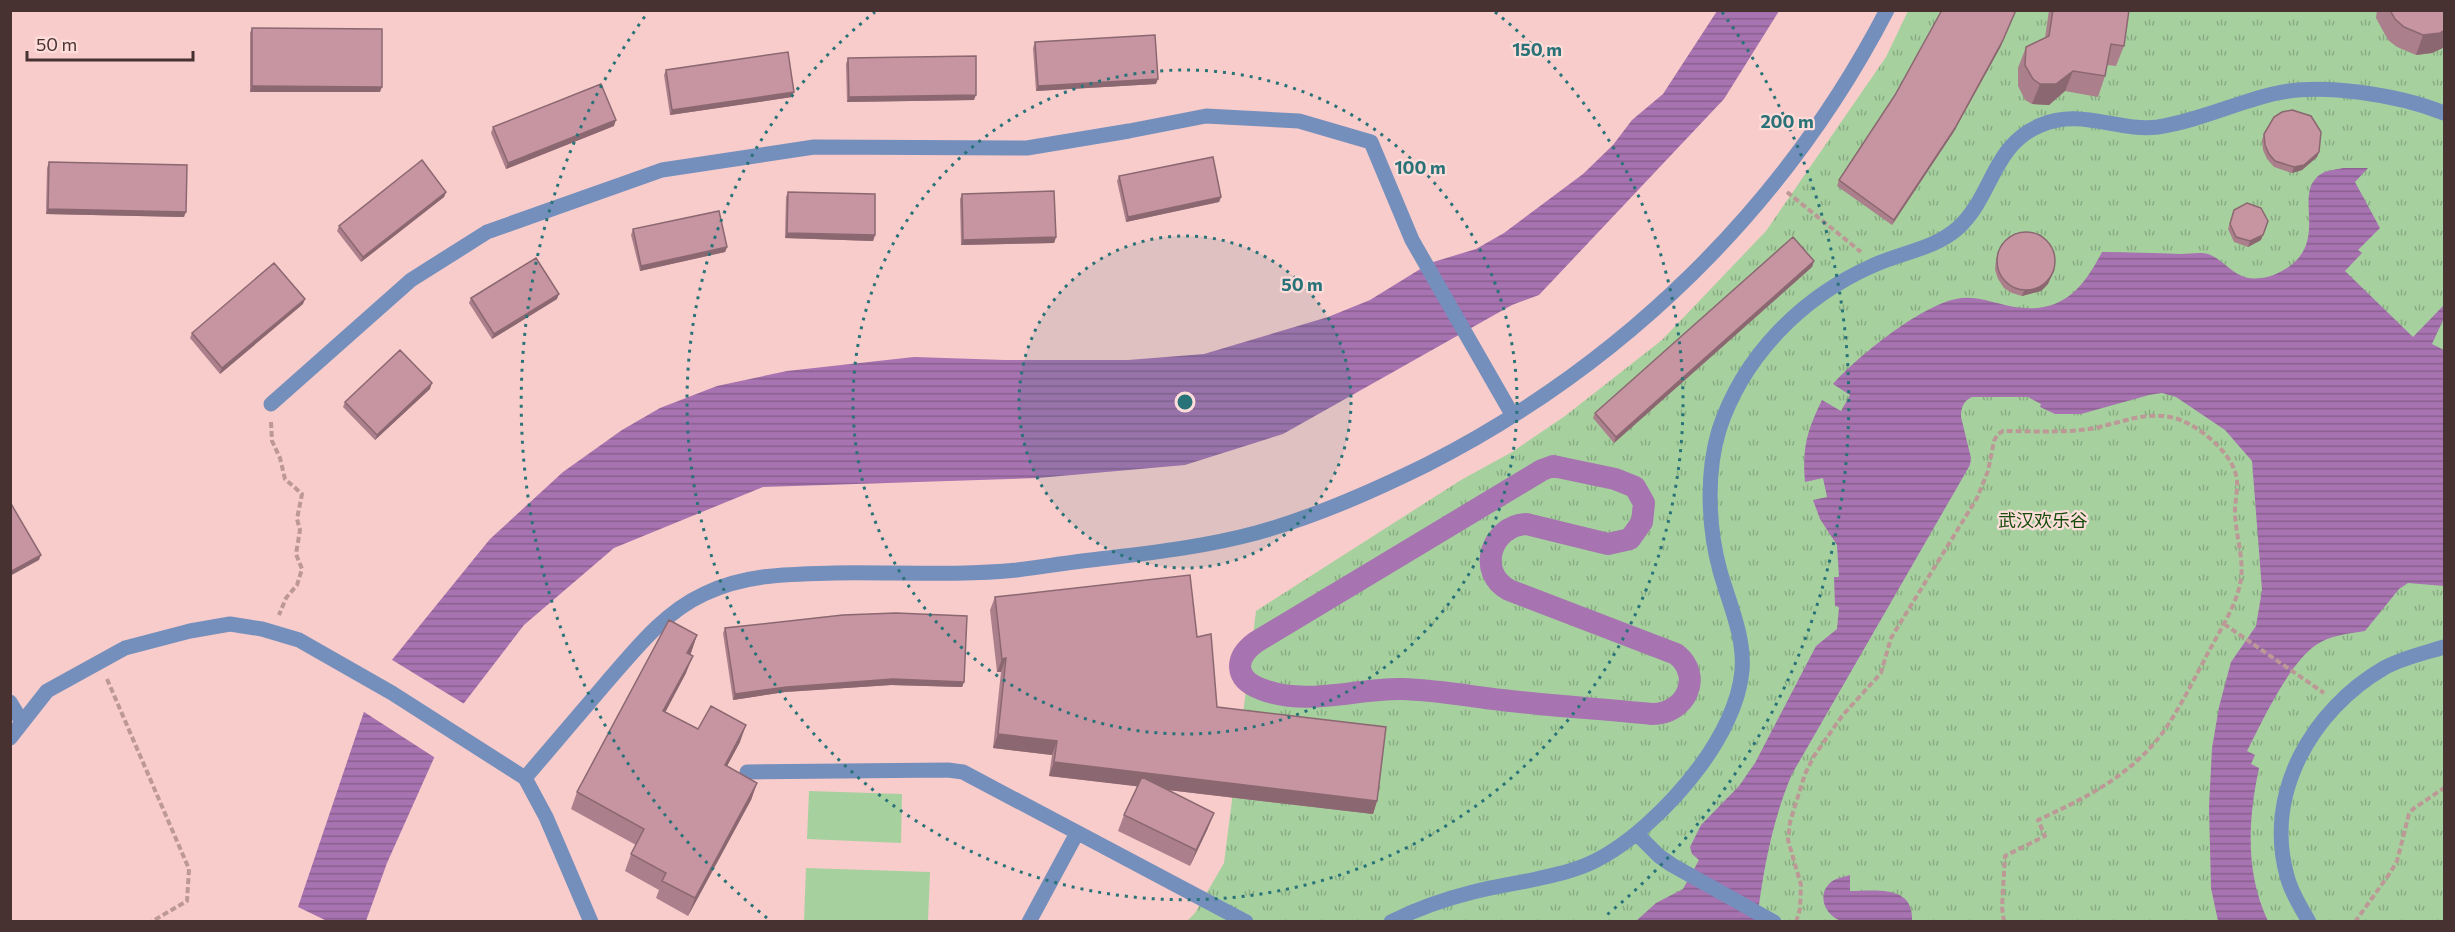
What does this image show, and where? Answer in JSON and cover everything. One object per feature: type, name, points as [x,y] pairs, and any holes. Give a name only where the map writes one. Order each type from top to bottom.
[{"type":"street","points":[[525,778],[652,631],[684,604],[725,585],[778,574],[1014,570],[1189,548],[1255,534],[1347,503],[1480,438],[1595,360],[1636,327],[1716,250],[1776,183],[1831,106],[1887,10]]},
{"type":"street","points":[[1390,921],[1475,891],[1581,867],[1611,853],[1636,834],[1700,767],[1727,720],[1740,683],[1742,654],[1740,638],[1719,566],[1713,531],[1711,496],[1713,453],[1723,417],[1747,371],[1768,343],[1824,291],[1875,264],[1926,248],[1960,226],[1979,200],[2008,148],[2025,133],[2052,121],[2081,118],[2139,128],[2158,127],[2278,92],[2313,89],[2385,97],[2445,113]]},
{"type":"street","points":[[271,404],[411,280],[487,231],[662,170],[814,147],[1027,148],[1206,116],[1299,121],[1371,142],[1412,240],[1513,416]]},
{"type":"street","points":[[10,738],[47,691],[125,648],[190,631],[230,624],[299,640],[392,693],[525,778],[546,817],[591,921]]},
{"type":"street","points":[[2309,921],[2289,884],[2282,843],[2283,800],[2297,760],[2324,721],[2361,683],[2385,667],[2445,647]]},
{"type":"street","points":[[10,702],[22,722]]},
{"type":"street","points":[[747,772],[948,770],[963,772],[1246,921]]},
{"type":"street","points":[[1029,921],[1077,833]]},
{"type":"street","points":[[1636,834],[1659,856],[1774,921]]},
{"type":"path","points":[[1776,183],[1875,264]]},
{"type":"path","points":[[271,404],[272,441],[280,458],[285,479],[302,494],[297,519],[300,530],[296,554],[302,569],[297,585],[286,598],[272,632]]},
{"type":"path","points":[[1796,921],[1801,899],[1801,885],[1788,840],[1790,822],[1805,774],[1814,756],[1842,716],[1881,673],[1891,638],[1977,498],[1988,471],[1994,441],[1998,434],[2003,431],[2089,429],[2138,417],[2162,416],[2180,420],[2191,425],[2216,444],[2233,466],[2236,476],[2235,511],[2241,566],[2239,587],[2224,624],[2178,709],[2158,738],[2118,778],[2083,800],[2038,820],[2045,836],[2005,856],[2002,907],[2004,921]]},
{"type":"path","points":[[2224,624],[2306,680]]},
{"type":"path","points":[[99,662],[189,869],[187,901],[151,921]]},
{"type":"path","points":[[2355,921],[2397,861],[2409,814],[2445,788]]},
{"type":"green space","name":"武汉欢乐谷","points":[[1908,11],[2444,11],[2444,921],[1186,922],[1195,913],[1224,863],[1256,611],[1461,480],[1512,452],[1565,416],[1662,340],[1766,231],[1886,57]]},
{"type":"green space","points":[[809,791],[902,794],[901,843],[807,839]]},
{"type":"green space","points":[[806,868],[930,872],[928,921],[804,921]]},
{"type":"shaded area","points":[[1717,11],[1779,11],[1724,99],[1539,295],[1512,305],[1283,434],[1185,465],[1038,478],[763,487],[614,548],[524,625],[451,720],[387,863],[366,921],[327,921],[298,907],[374,682],[490,539],[563,472],[622,430],[660,408],[717,386],[787,371],[914,357],[1128,360],[1204,354],[1328,317],[1370,300],[1430,263],[1476,249],[1504,233],[1583,174],[1613,145],[1632,120],[1663,94]]},
{"type":"shaded area","points":[[2343,168],[2368,168],[2355,182],[2380,228],[2358,250],[2362,253],[2345,271],[2413,337],[2444,305],[2444,318],[2432,344],[2444,350],[2444,586],[2408,583],[2399,589],[2365,631],[2333,637],[2316,645],[2296,665],[2268,709],[2247,751],[2255,755],[2251,764],[2259,768],[2251,826],[2252,865],[2255,884],[2268,921],[2218,921],[2211,888],[2209,807],[2212,748],[2219,707],[2231,662],[2256,626],[2262,590],[2252,461],[2225,430],[2176,397],[2162,393],[2081,414],[2055,414],[2040,407],[2041,404],[2028,397],[1972,397],[1966,401],[1961,417],[1971,458],[1970,465],[1792,774],[1769,846],[1757,921],[1635,922],[1656,903],[1683,889],[1699,860],[1692,854],[1690,847],[1701,825],[1739,786],[1755,763],[1816,646],[1837,629],[1839,607],[1835,606],[1834,577],[1839,577],[1837,545],[1820,519],[1813,500],[1827,497],[1823,478],[1805,482],[1804,470],[1807,439],[1822,400],[1841,411],[1850,395],[1833,384],[1857,360],[1890,334],[1925,311],[1941,304],[1968,298],[2023,308],[2052,305],[2075,291],[2094,267],[2102,252],[2205,253],[2244,277],[2261,278],[2275,275],[2299,257],[2306,245],[2309,233],[2311,186],[2323,173]]},
{"type":"shaded area","points":[[1850,875],[1850,891],[1881,891],[1900,895],[1911,909],[1912,921],[1841,921],[1835,918],[1824,904],[1826,887],[1831,882]]},
{"type":"pier","points":[[389,658],[466,705],[453,722],[437,759],[361,710],[371,681]]},
{"type":"building","points":[[1942,10],[2016,10],[2003,40],[1955,128],[1894,220],[1839,180],[1895,95]]},
{"type":"building","points":[[2053,10],[2129,10],[2124,46],[2111,44],[2105,76],[2073,71],[2056,84],[2040,84],[2033,79],[2025,65],[2026,47],[2049,36]]},
{"type":"building","points":[[2390,10],[2445,10],[2445,30],[2440,33],[2423,35],[2404,27],[2395,19]]},
{"type":"building","points":[[252,28],[382,29],[382,87],[252,86]]},
{"type":"building","points":[[1155,35],[1158,79],[1038,86],[1035,42]]},
{"type":"building","points":[[788,52],[794,92],[672,110],[666,70]]},
{"type":"building","points":[[976,56],[976,95],[849,97],[848,58]]},
{"type":"building","points":[[601,84],[616,120],[508,163],[493,127]]},
{"type":"building","points":[[2292,110],[2311,116],[2321,132],[2319,152],[2304,165],[2294,167],[2275,161],[2265,145],[2264,134],[2274,117]]},
{"type":"building","points":[[1213,157],[1221,197],[1128,217],[1119,176]]},
{"type":"building","points":[[422,160],[446,192],[363,257],[339,226]]},
{"type":"building","points":[[49,162],[187,165],[186,212],[48,209]]},
{"type":"building","points":[[1054,191],[1056,237],[963,240],[962,194]]},
{"type":"building","points":[[788,192],[875,194],[875,235],[787,233]]},
{"type":"building","points":[[2247,203],[2261,208],[2268,221],[2263,235],[2250,241],[2236,237],[2230,224],[2234,210]]},
{"type":"building","points":[[719,211],[727,247],[641,266],[633,229]]},
{"type":"building","points":[[2026,232],[2037,234],[2050,245],[2055,261],[2053,272],[2042,285],[2026,290],[2015,288],[2002,277],[1997,261],[1999,250],[2010,237]]},
{"type":"building","points":[[1793,237],[1814,261],[1616,437],[1595,413]]},
{"type":"building","points":[[536,258],[559,294],[494,334],[471,298]]},
{"type":"building","points":[[274,263],[305,299],[222,368],[192,333]]},
{"type":"building","points":[[400,350],[432,383],[377,435],[345,402]]},
{"type":"building","points":[[10,502],[41,555],[10,572]]},
{"type":"building","points":[[1190,575],[1197,637],[1211,634],[1217,707],[1386,727],[1377,801],[1054,762],[1057,741],[998,734],[1006,658],[1002,659],[995,597]]},
{"type":"building","points":[[896,613],[967,616],[964,682],[893,679],[787,687],[735,694],[725,628],[843,615]]},
{"type":"building","points":[[669,620],[697,635],[687,653],[693,656],[663,711],[698,729],[711,706],[746,725],[725,765],[757,783],[695,898],[662,881],[666,873],[631,854],[644,829],[577,792]]},
{"type":"building","points":[[1142,777],[1214,813],[1196,850],[1124,815]]},
{"type":"waterway","points":[[1553,466],[1615,479],[1635,487],[1644,503],[1642,522],[1630,539],[1608,544],[1526,524],[1514,527],[1504,533],[1492,551],[1493,572],[1499,582],[1509,590],[1676,654],[1689,673],[1690,683],[1682,701],[1674,708],[1652,714],[1402,689],[1313,697],[1295,696],[1261,689],[1246,680],[1240,668],[1241,661],[1256,642],[1542,470],[1553,466]]}]
